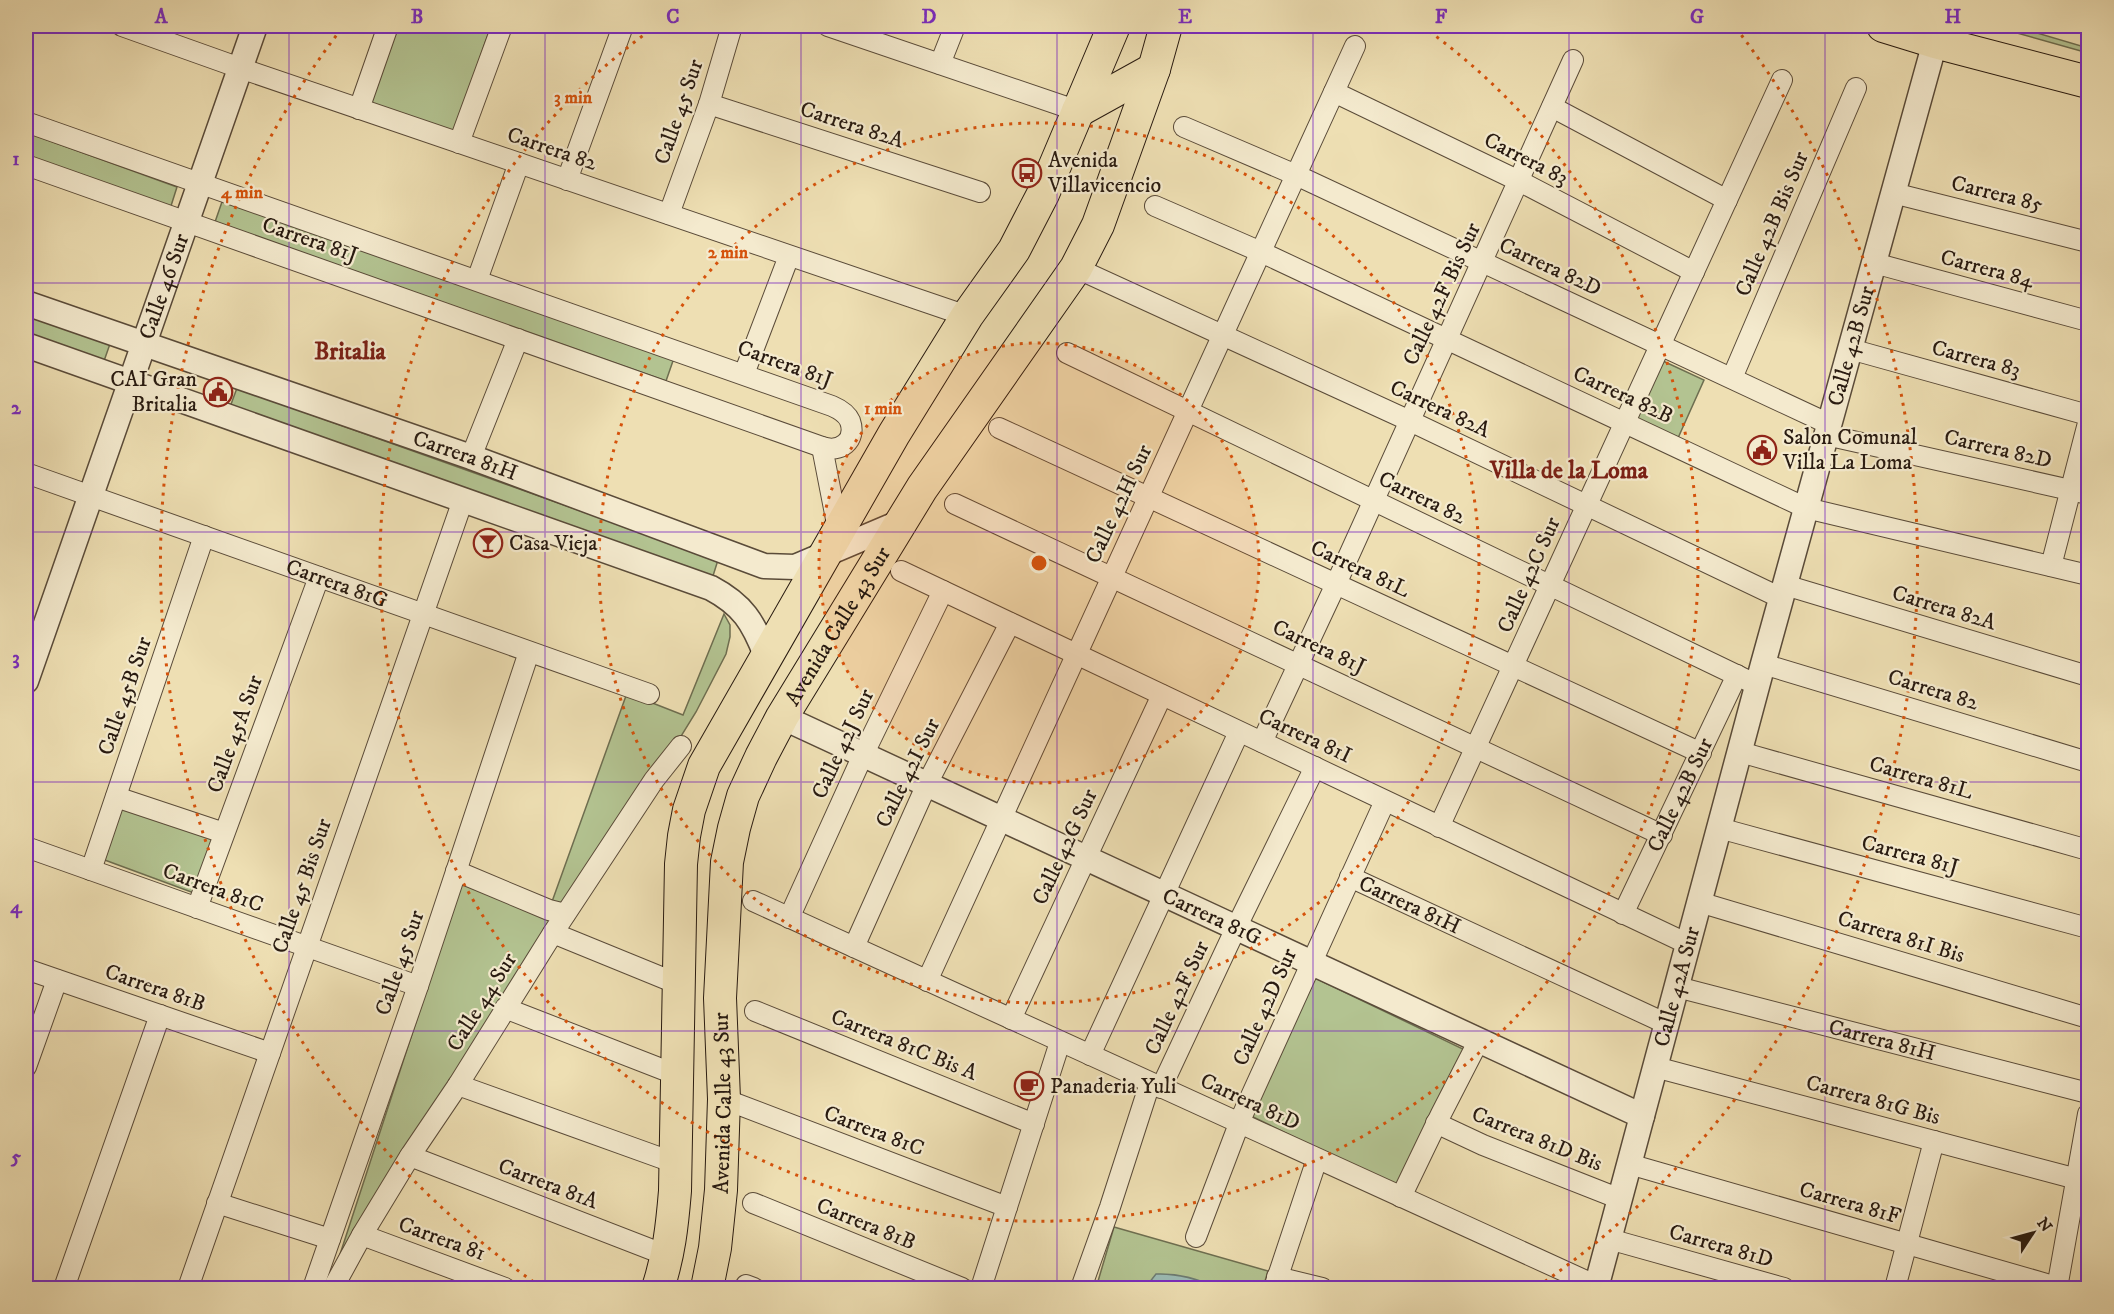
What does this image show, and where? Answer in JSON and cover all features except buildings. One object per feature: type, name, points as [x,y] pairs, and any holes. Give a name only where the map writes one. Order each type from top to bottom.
[{"type":"main road","name":"Avenida Calle 43 Sur","points":[[658,1288],[668,1256],[673,1220],[679,891],[689,810],[704,766],[831,542],[967,316],[1014,250],[1035,211],[1114,26]]},
{"type":"main road","name":"Avenida Calle 43 Sur","points":[[707,1288],[712,1271],[718,1226],[724,1099],[720,998],[727,862],[743,796],[782,717],[922,488],[1076,268],[1098,225],[1155,69],[1166,26]]},
{"type":"main road","points":[[1883,26],[2088,82]]},
{"type":"main road","points":[[1078,111],[1155,69]]},
{"type":"main road","points":[[804,588],[820,573],[830,573],[839,579],[843,584],[838,626]]},
{"type":"street","name":"Carrera 82","points":[[122,26],[967,316]]},
{"type":"street","name":"Calle 46 Sur","points":[[26,681],[255,26]]},
{"type":"street","points":[[359,109],[388,26]]},
{"type":"street","points":[[459,143],[502,26]]},
{"type":"street","points":[[567,180],[623,26]]},
{"type":"street","name":"Calle 45 Sur","points":[[669,214],[709,104],[732,26]]},
{"type":"street","points":[[832,26],[1078,111]]},
{"type":"street","points":[[940,64],[955,26]]},
{"type":"street","name":"Calle 42B Sur","points":[[1623,914],[1701,753],[1753,675],[1783,592],[1935,42]]},
{"type":"street","name":"Calle 42H Sur","points":[[927,981],[1355,46]]},
{"type":"street","name":"Calle 42F Bis Sur","points":[[1262,742],[1483,262],[1573,60]]},
{"type":"street","name":"Calle 42C Sur","points":[[1439,827],[1782,80]]},
{"type":"street","name":"Calle 42B Bis Sur","points":[[1732,378],[1856,88]]},
{"type":"street","name":"Carrera 83","points":[[1334,92],[1519,181],[1694,272]]},
{"type":"street","name":"Carrera 82A","points":[[709,104],[980,192]]},
{"type":"street","points":[[1552,107],[1727,200]]},
{"type":"street","name":"Carrera 81J","points":[[26,122],[744,374],[841,411],[849,420],[851,434],[847,442],[839,449],[832,450],[822,447],[26,165]]},
{"type":"street","name":"Carrera 82D","points":[[1184,127],[1296,175],[1732,378],[1828,429],[2080,492]]},
{"type":"street","points":[[477,280],[519,163]]},
{"type":"street","name":"Carrera 85","points":[[1893,193],[2088,242]]},
{"type":"street","name":"Carrera 82B","points":[[1155,206],[1261,252],[1806,508],[2088,575]]},
{"type":"street","points":[[744,374],[789,255]]},
{"type":"street","name":"Carrera 84","points":[[1874,263],[2088,321]]},
{"type":"street","name":"Carrera 82A","points":[[1076,268],[1587,505],[1783,592],[2088,676]]},
{"type":"street","name":"Carrera 81H","points":[[26,303],[471,457],[764,566],[795,567],[831,542],[901,522]]},
{"type":"street","points":[[471,457],[518,339]]},
{"type":"street","name":"Carrera 81H","points":[[26,345],[711,588],[739,606],[749,618],[766,655]]},
{"type":"street","name":"Carrera 83","points":[[1850,349],[2088,415]]},
{"type":"street","name":"Carrera 82","points":[[1067,353],[1550,585],[1753,675],[2088,762]]},
{"type":"street","points":[[2051,566],[2080,492],[2088,423]]},
{"type":"street","name":"Carrera 81L","points":[[999,428],[1701,753]]},
{"type":"street","points":[[822,447],[831,542]]},
{"type":"street","name":"Carrera 81G","points":[[26,473],[649,694]]},
{"type":"street","name":"Calle 45 Bis Sur","points":[[188,1288],[463,500]]},
{"type":"street","name":"Carrera 81J","points":[[955,504],[1662,835]]},
{"type":"street","name":"Calle 45B Sur","points":[[91,870],[204,536]]},
{"type":"street","name":"Carrera 81I","points":[[902,571],[1688,944]]},
{"type":"street","name":"Calle 45A Sur","points":[[197,908],[319,577]]},
{"type":"street","name":"Calle 42J Sur","points":[[789,918],[943,591]]},
{"type":"street","name":"Calle 42I Sur","points":[[854,947],[927,784],[1011,623]]},
{"type":"street","name":"Calle 45 Sur","points":[[313,1288],[418,986],[529,652]]},
{"type":"street","name":"Calle 42A Sur","points":[[1596,1287],[1740,752],[1753,675]]},
{"type":"street","name":"Calle 42G Sur","points":[[1011,1019],[1162,695]]},
{"type":"street","name":"Carrera 81G","points":[[782,717],[1642,1116]]},
{"type":"street","points":[[1090,1055],[1239,732]]},
{"type":"street","name":"Calle 44 Sur","points":[[333,1288],[410,1156],[458,1085],[553,933],[654,780],[681,746]]},
{"type":"street","name":"Carrera 81L","points":[[1740,752],[2088,850]]},
{"type":"street","name":"Calle 42F Sur","points":[[1081,1288],[1156,1085],[1315,767]]},
{"type":"street","points":[[116,797],[224,833]]},
{"type":"street","name":"Calle 42D Sur","points":[[1196,1237],[1239,1123],[1385,801]]},
{"type":"street","name":"Carrera 81J","points":[[1719,828],[2088,928]]},
{"type":"street","name":"Carrera 81C","points":[[26,847],[418,986]]},
{"type":"street","points":[[456,871],[549,910],[566,914]]},
{"type":"street","name":"Carrera 81H","points":[[1350,877],[1667,1024]]},
{"type":"street","name":"Carrera 81D","points":[[753,901],[1596,1287]]},
{"type":"street","name":"Carrera 81I Bis","points":[[1699,902],[2088,1018]]},
{"type":"street","points":[[553,933],[678,984]]},
{"type":"street","name":"Carrera 81B","points":[[26,969],[270,1053]]},
{"type":"street","points":[[26,1067],[57,980]]},
{"type":"street","name":"Carrera 81H","points":[[1677,987],[2088,1093]]},
{"type":"street","points":[[505,1008],[677,1075]]},
{"type":"street","name":"Carrera 81C Bis A","points":[[755,1011],[1034,1124]]},
{"type":"street","points":[[64,1288],[160,1015]]},
{"type":"street","points":[[1401,1197],[1479,1040]]},
{"type":"street","points":[[981,1288],[1060,1042]]},
{"type":"street","name":"Carrera 81G Bis","points":[[1655,1067],[2077,1179]]},
{"type":"street","points":[[458,1085],[675,1163]]},
{"type":"street","name":"Carrera 81C","points":[[724,1099],[1007,1207]]},
{"type":"street","points":[[2057,1288],[2088,1114]]},
{"type":"street","name":"Carrera 81D Bis","points":[[1436,1123],[1483,1145],[1620,1199]]},
{"type":"street","points":[[1895,1288],[1934,1141]]},
{"type":"street","name":"Carrera 81A","points":[[410,1156],[668,1256]]},
{"type":"street","points":[[1317,1159],[1276,1283],[1322,1288]]},
{"type":"street","name":"Carrera 81F","points":[[1629,1164],[2057,1288]]},
{"type":"street","points":[[218,1203],[330,1239]]},
{"type":"street","name":"Carrera 81B","points":[[753,1203],[962,1288]]},
{"type":"street","name":"Carrera 81","points":[[362,1235],[505,1288]]},
{"type":"street","name":"Carrera 81D","points":[[1609,1239],[1784,1288]]},
{"type":"green space","points":[[398,26],[491,26],[454,132],[371,103]]},
{"type":"green space","points":[[1992,26],[2013,26],[2088,48],[2088,53]]},
{"type":"green space","points":[[26,132],[177,187],[170,209],[26,157]]},
{"type":"green space","points":[[223,199],[674,358],[666,381],[215,222]]},
{"type":"green space","points":[[26,311],[111,341],[104,361],[26,334]]},
{"type":"green space","points":[[1663,361],[1704,380],[1678,438],[1637,419]]},
{"type":"green space","points":[[237,388],[718,560],[712,579],[230,407]]},
{"type":"green space","points":[[724,614],[730,625],[726,654],[696,712],[329,1288],[464,875],[549,910],[627,693],[683,715]]},
{"type":"green space","points":[[121,805],[214,838],[194,893],[102,859]]},
{"type":"green space","points":[[1315,978],[1465,1050],[1399,1188],[1249,1115]]},
{"type":"green space","points":[[1114,1227],[1268,1271],[1263,1288],[1096,1288]]},
{"type":"water","points":[[1156,1274],[1188,1277],[1218,1288],[1145,1288]]},
{"type":"place","name":"Avenida Villavicencio","points":[[1027,173]]},
{"type":"place","name":"CAI Gran Britalia","points":[[218,392]]},
{"type":"place","name":"Salon Comunal Villa La Loma","points":[[1762,450]]},
{"type":"place","name":"Casa Vieja","points":[[488,543]]},
{"type":"place","name":"Panaderia Yuli","points":[[1029,1086]]},
{"type":"district","name":"Britalia","points":[[350,352]]},
{"type":"district","name":"Villa de la Loma","points":[[1569,471]]}]
